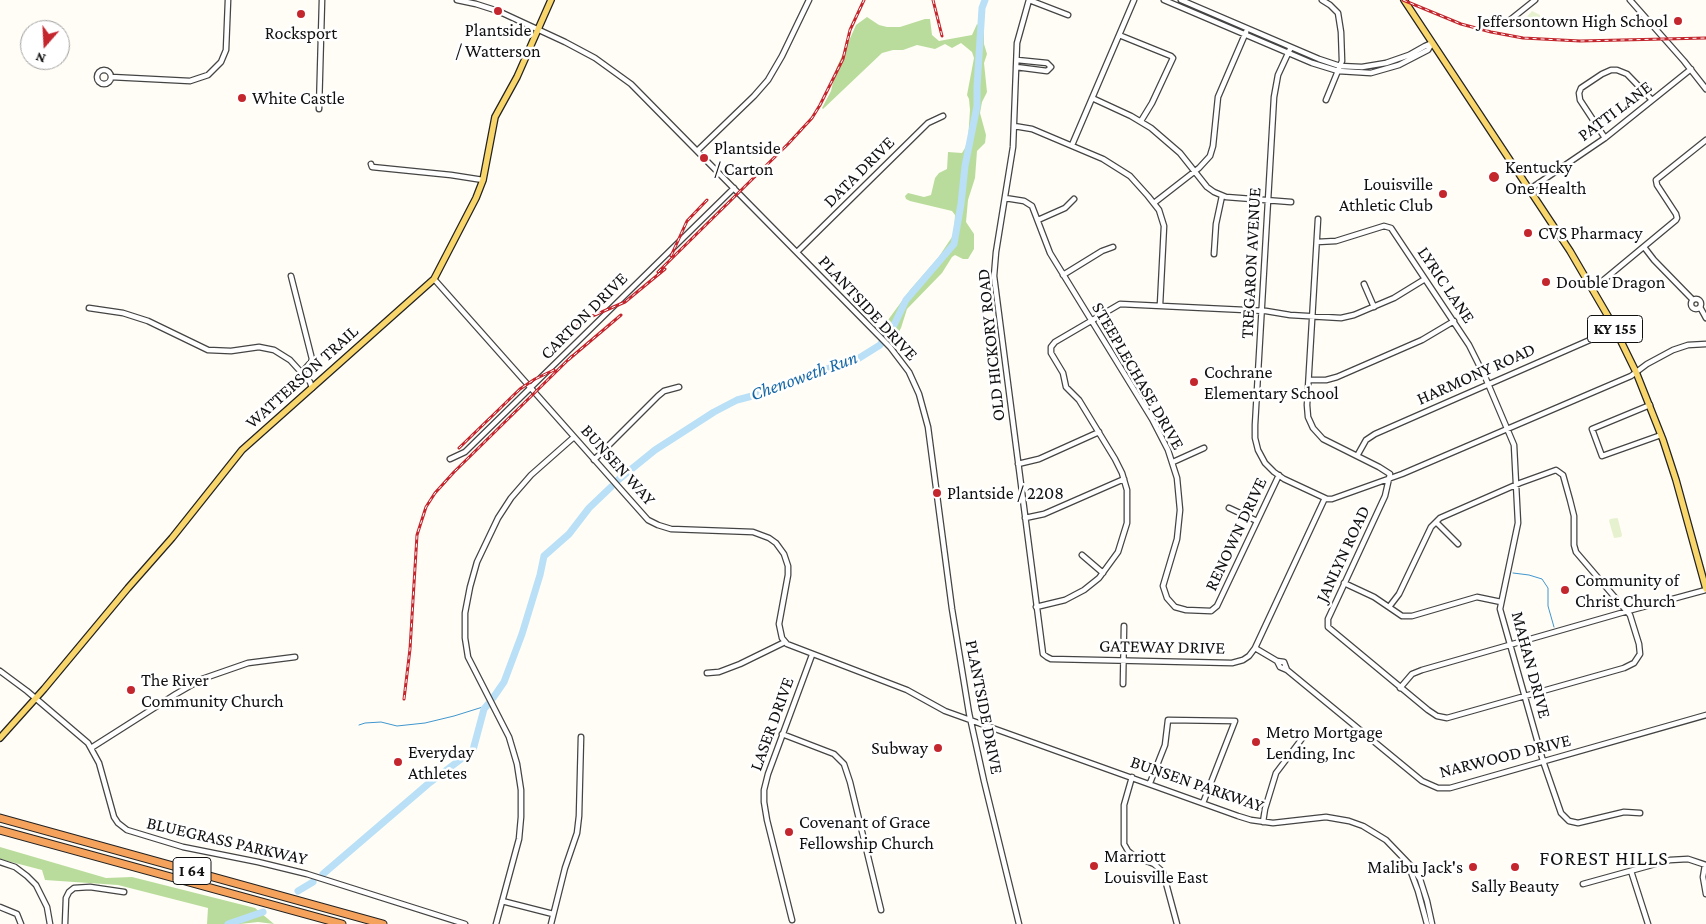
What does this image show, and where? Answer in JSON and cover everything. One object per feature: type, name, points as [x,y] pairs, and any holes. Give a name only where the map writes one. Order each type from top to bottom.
[{"type":"highway","name":"I 64","points":[[0,818],[383,924]]},
{"type":"highway","name":"I 64","points":[[0,830],[342,924]]},
{"type":"main road","name":"WATTERSON TRAIL","points":[[0,738],[178,532],[234,460],[253,440],[434,280],[476,198],[482,180],[495,117],[517,77],[551,0]]},
{"type":"main road","name":"KY 155","points":[[1404,0],[1592,286],[1615,329],[1636,372],[1661,435],[1678,487],[1706,590]]},
{"type":"street","points":[[111,77],[190,81],[199,80],[208,75],[221,62],[226,49],[228,0]]},
{"type":"street","points":[[319,109],[322,0]]},
{"type":"street","name":"PLANTSIDE DRIVE","points":[[457,0],[472,1],[587,53],[631,84],[875,332],[912,377],[924,410],[930,438],[952,609],[971,720],[1019,924]]},
{"type":"street","points":[[697,151],[768,80],[782,56],[809,0]]},
{"type":"street","points":[[1029,0],[1068,15]]},
{"type":"street","name":"OLD HICKORY ROAD","points":[[1029,0],[1019,35],[1016,60],[1013,147],[996,252],[994,276],[1042,652],[1047,657]]},
{"type":"street","points":[[1072,146],[1134,0]]},
{"type":"street","points":[[1164,0],[1288,53],[1338,72],[1371,72],[1399,66],[1428,50],[1432,43]]},
{"type":"street","points":[[1181,0],[1328,63],[1340,66],[1362,67],[1386,63],[1409,55],[1432,43]]},
{"type":"street","points":[[1322,0],[1334,7],[1340,19],[1342,61],[1326,100]]},
{"type":"street","points":[[1505,24],[1535,0]]},
{"type":"street","points":[[1630,0],[1691,69],[1706,89]]},
{"type":"street","points":[[1154,203],[1195,172],[1211,153],[1218,97],[1248,29]]},
{"type":"street","points":[[1119,35],[1173,58],[1152,103],[1141,121]]},
{"type":"street","name":"TREGARON AVENUE","points":[[1291,47],[1278,75],[1276,86],[1255,438],[1258,450],[1265,463],[1279,475],[1325,498]]},
{"type":"street","points":[[1016,60],[1047,63],[1051,67],[1047,71],[1016,67]]},
{"type":"street","name":"PATTI LANE","points":[[1530,190],[1605,138],[1691,69]]},
{"type":"street","points":[[1605,138],[1580,100],[1578,93],[1581,88],[1602,74],[1611,70],[1618,70],[1627,74],[1652,100]]},
{"type":"street","points":[[1092,98],[1141,121],[1172,146],[1210,190],[1222,196],[1291,202]]},
{"type":"street","name":"DATA DRIVE","points":[[797,252],[928,123],[943,116]]},
{"type":"street","points":[[1014,126],[1032,129],[1118,168],[1139,185],[1154,203],[1162,218],[1164,230],[1160,306]]},
{"type":"street","points":[[1592,286],[1600,282],[1644,247],[1677,218],[1656,185],[1656,180],[1706,140]]},
{"type":"street","points":[[370,164],[372,167],[482,180]]},
{"type":"street","name":"CARTON DRIVE","points":[[450,459],[465,452],[734,188]]},
{"type":"street","points":[[1214,254],[1216,224],[1222,196]]},
{"type":"street","name":"STEEPLECHASE DRIVE","points":[[1005,198],[1029,203],[1034,210],[1050,253],[1152,419],[1173,462],[1180,496],[1179,525],[1163,586],[1165,595],[1172,604],[1181,610],[1190,610]]},
{"type":"street","points":[[1038,220],[1065,208],[1074,198]]},
{"type":"street","points":[[1318,219],[1307,411],[1313,428],[1327,442],[1384,469],[1390,474],[1389,479]]},
{"type":"street","name":"LYRIC LANE","points":[[1317,242],[1336,241],[1382,226],[1392,230],[1469,345],[1508,429]]},
{"type":"street","points":[[1644,247],[1693,300],[1698,299],[1703,305],[1706,318]]},
{"type":"street","points":[[1063,275],[1102,251],[1113,248]]},
{"type":"street","points":[[291,276],[312,359],[302,372]]},
{"type":"street","points":[[1036,607],[1065,600],[1078,594],[1103,574],[1118,552],[1126,530],[1128,513],[1127,490],[1124,479],[1115,459],[1076,396],[1066,387],[1063,373],[1051,353],[1051,347],[1055,342],[1120,304],[1262,311],[1312,316],[1349,316],[1374,307],[1403,293],[1425,278]]},
{"type":"street","name":"BUNSEN WAY","points":[[434,280],[645,517],[658,525],[676,529],[753,532],[762,534],[776,543],[784,554],[788,566],[788,576],[779,624],[779,631],[785,642]]},
{"type":"street","points":[[1364,284],[1374,307]]},
{"type":"street","points":[[1693,300],[1691,304],[1694,308],[1703,305]]},
{"type":"street","points":[[89,308],[122,313],[148,321],[208,350],[231,351],[259,347],[274,350],[290,360],[310,382],[312,388]]},
{"type":"street","points":[[1309,380],[1326,380],[1337,377],[1422,340],[1454,321]]},
{"type":"street","name":"HARMONY ROAD","points":[[1357,456],[1366,440],[1375,434],[1615,329]]},
{"type":"street","points":[[1325,498],[1332,499],[1389,479],[1508,429],[1630,376],[1651,361],[1677,348],[1694,344],[1706,344]]},
{"type":"street","points":[[594,460],[658,396],[664,391],[678,387]]},
{"type":"street","points":[[1650,405],[1592,429],[1595,438],[1602,456],[1661,435]]},
{"type":"street","name":"MAHAN DRIVE","points":[[1508,429],[1514,449],[1518,523],[1501,602],[1501,614],[1543,761],[1560,813],[1569,821],[1582,823],[1624,812],[1640,813]]},
{"type":"street","points":[[1018,464],[1040,459],[1098,432]]},
{"type":"street","points":[[496,924],[520,830],[522,802],[517,764],[509,737],[468,657],[465,638],[470,587],[477,562],[498,518],[511,498],[531,475],[574,437]]},
{"type":"street","points":[[1173,462],[1204,448]]},
{"type":"street","points":[[1389,608],[1399,594],[1432,527],[1440,518],[1516,485],[1553,470],[1558,470],[1561,473],[1574,516],[1574,546],[1576,552],[1628,611]]},
{"type":"street","name":"RENOWN DRIVE","points":[[1190,610],[1211,610],[1217,606],[1279,475]]},
{"type":"street","points":[[1025,518],[1044,514],[1124,479]]},
{"type":"street","name":"JANLYN ROAD","points":[[1389,479],[1385,496],[1328,618],[1328,627],[1431,713],[1447,718],[1624,668],[1634,663],[1640,654],[1640,647],[1628,611]]},
{"type":"street","name":"GATEWAY DRIVE","points":[[1047,657],[1238,663],[1249,656],[1255,648],[1325,498]]},
{"type":"street","points":[[1229,508],[1257,521]]},
{"type":"street","points":[[1436,522],[1458,544]]},
{"type":"street","points":[[1082,555],[1103,574]]},
{"type":"street","points":[[1344,583],[1374,596],[1399,615],[1407,617],[1477,597],[1501,602]]},
{"type":"street","points":[[1400,688],[1410,677],[1419,671],[1706,590]]},
{"type":"street","points":[[1123,684],[1124,626]]},
{"type":"street","points":[[707,673],[719,672],[759,656],[785,642],[794,648],[907,690],[945,712],[971,720]]},
{"type":"street","name":"NARWOOD DRIVE","points":[[1255,648],[1277,661],[1280,667],[1288,670],[1422,781],[1434,788],[1450,788],[1706,714]]},
{"type":"street","name":"LASER DRIVE","points":[[792,920],[764,802],[764,790],[782,734],[812,655]]},
{"type":"street","points":[[91,748],[202,679],[248,663],[295,657]]},
{"type":"street","name":"BLUEGRASS PARKWAY","points":[[0,671],[82,736],[99,763],[114,817],[120,826],[131,832],[183,847],[307,874],[465,924]]},
{"type":"street","name":"BUNSEN PARKWAY","points":[[971,720],[1244,818],[1264,822],[1326,818],[1349,821],[1376,833],[1386,840],[1408,862],[1420,879],[1432,924]]},
{"type":"street","points":[[1150,783],[1165,745],[1168,720],[1235,721],[1203,803]]},
{"type":"street","points":[[1264,822],[1265,809],[1276,773],[1307,732]]},
{"type":"street","points":[[782,734],[834,754],[844,764],[881,910]]},
{"type":"street","points":[[551,924],[565,868],[577,833],[581,737]]},
{"type":"street","points":[[1132,777],[1124,804],[1124,844],[1134,856],[1154,864],[1163,872],[1177,924]]},
{"type":"street","points":[[1583,884],[1664,861],[1692,860],[1706,865],[1703,877],[1706,894]]},
{"type":"street","points":[[0,862],[15,867],[28,876],[36,885],[47,907],[50,924]]},
{"type":"street","name":"BUNSEN PARKWAY","points":[[1408,862],[1427,924]]},
{"type":"street","points":[[1631,870],[1648,924]]},
{"type":"street","points":[[65,924],[66,898],[74,888],[90,887],[124,892]]},
{"type":"street","points":[[502,901],[553,914]]},
{"type":"street","points":[[0,906],[17,914],[21,924]]},
{"type":"green space","points":[[1532,11],[1540,15],[1540,17],[1529,29],[1526,29],[1521,23]]},
{"type":"green space","points":[[867,17],[879,25],[887,27],[900,27],[930,19],[932,35],[939,41],[972,35],[977,24],[984,30],[984,44],[987,54],[984,63],[987,92],[982,102],[980,113],[986,135],[985,143],[977,151],[975,178],[968,200],[966,222],[974,234],[974,249],[968,259],[955,255],[952,257],[942,273],[907,309],[901,328],[897,335],[891,338],[882,326],[938,258],[954,234],[955,215],[952,211],[910,201],[905,196],[908,193],[924,197],[931,195],[935,178],[939,173],[947,169],[948,152],[962,153],[965,148],[968,140],[970,110],[967,95],[974,58],[972,52],[961,43],[952,48],[945,44],[935,49],[917,45],[903,50],[882,53],[823,109],[831,91],[836,69],[856,25]]},
{"type":"green space","points":[[1617,518],[1622,535],[1621,537],[1614,538],[1609,521],[1610,519]]},
{"type":"green space","points":[[0,847],[106,878],[132,877],[255,908],[274,924],[258,922],[207,924],[208,908],[118,885],[45,880],[42,870],[0,859]]},
{"type":"waterway","name":"Chenoweth Run","points":[[618,480],[655,450],[714,412],[737,400],[775,390],[826,369],[856,360],[880,345],[894,325],[906,300],[954,244],[965,166],[977,106],[982,8],[985,0]]},
{"type":"waterway","name":"Chenoweth Run","points":[[493,698],[504,682],[522,634],[544,556],[569,534],[589,508],[611,487]]},
{"type":"waterway","points":[[1513,573],[1542,579],[1548,588],[1548,606],[1554,627]]},
{"type":"waterway","name":"Chenoweth Run","points":[[323,874],[428,784],[473,750],[484,709],[489,703]]},
{"type":"waterway","points":[[359,725],[381,722],[397,726],[425,723],[486,706]]},
{"type":"waterway","name":"Chenoweth Run","points":[[298,891],[313,882]]},
{"type":"waterway","name":"Chenoweth Run","points":[[228,924],[263,912]]},
{"type":"railway","points":[[658,272],[812,118],[843,59],[850,30],[864,0]]},
{"type":"railway","points":[[933,0],[942,36]]},
{"type":"railway","points":[[1403,0],[1461,24],[1523,38],[1580,41],[1706,38]]},
{"type":"railway","points":[[671,256],[687,221],[707,200]]},
{"type":"railway","points":[[570,331],[590,317],[625,302],[665,269]]},
{"type":"railway","points":[[568,360],[621,315]]},
{"type":"railway","points":[[404,699],[410,649],[417,535],[426,507],[435,493],[454,472],[572,356]]},
{"type":"railway","points":[[459,448],[520,389],[554,370]]},
{"type":"place","name":"Plantside / Watterson","points":[[498,11]]},
{"type":"place","name":"Rocksport","points":[[301,14]]},
{"type":"place","name":"Jeffersontown High School","points":[[1678,21]]},
{"type":"place","name":"White Castle","points":[[242,98]]},
{"type":"place","name":"Plantside / Carton","points":[[704,158]]},
{"type":"place","name":"Kentucky One Health","points":[[1494,177]]},
{"type":"place","name":"Louisville Athletic Club","points":[[1443,194]]},
{"type":"place","name":"CVS Pharmacy","points":[[1528,233]]},
{"type":"place","name":"Double Dragon","points":[[1546,282]]},
{"type":"place","name":"Cochrane Elementary School","points":[[1194,382]]},
{"type":"place","name":"Plantside / 2208","points":[[937,493]]},
{"type":"place","name":"Community of Christ Church","points":[[1565,590]]},
{"type":"place","name":"The River Community Church","points":[[131,690]]},
{"type":"place","name":"Metro Mortgage Lending, Inc","points":[[1256,742]]},
{"type":"place","name":"Subway","points":[[938,748]]},
{"type":"place","name":"Everyday Athletes","points":[[398,762]]},
{"type":"place","name":"Covenant of Grace Fellowship Church","points":[[789,832]]},
{"type":"place","name":"Marriott Louisville East","points":[[1094,866]]},
{"type":"place","name":"Malibu Jack's","points":[[1473,867]]},
{"type":"place","name":"Sally Beauty","points":[[1515,867]]},
{"type":"district","name":"FOREST HILLS","points":[[1604,859]]}]
